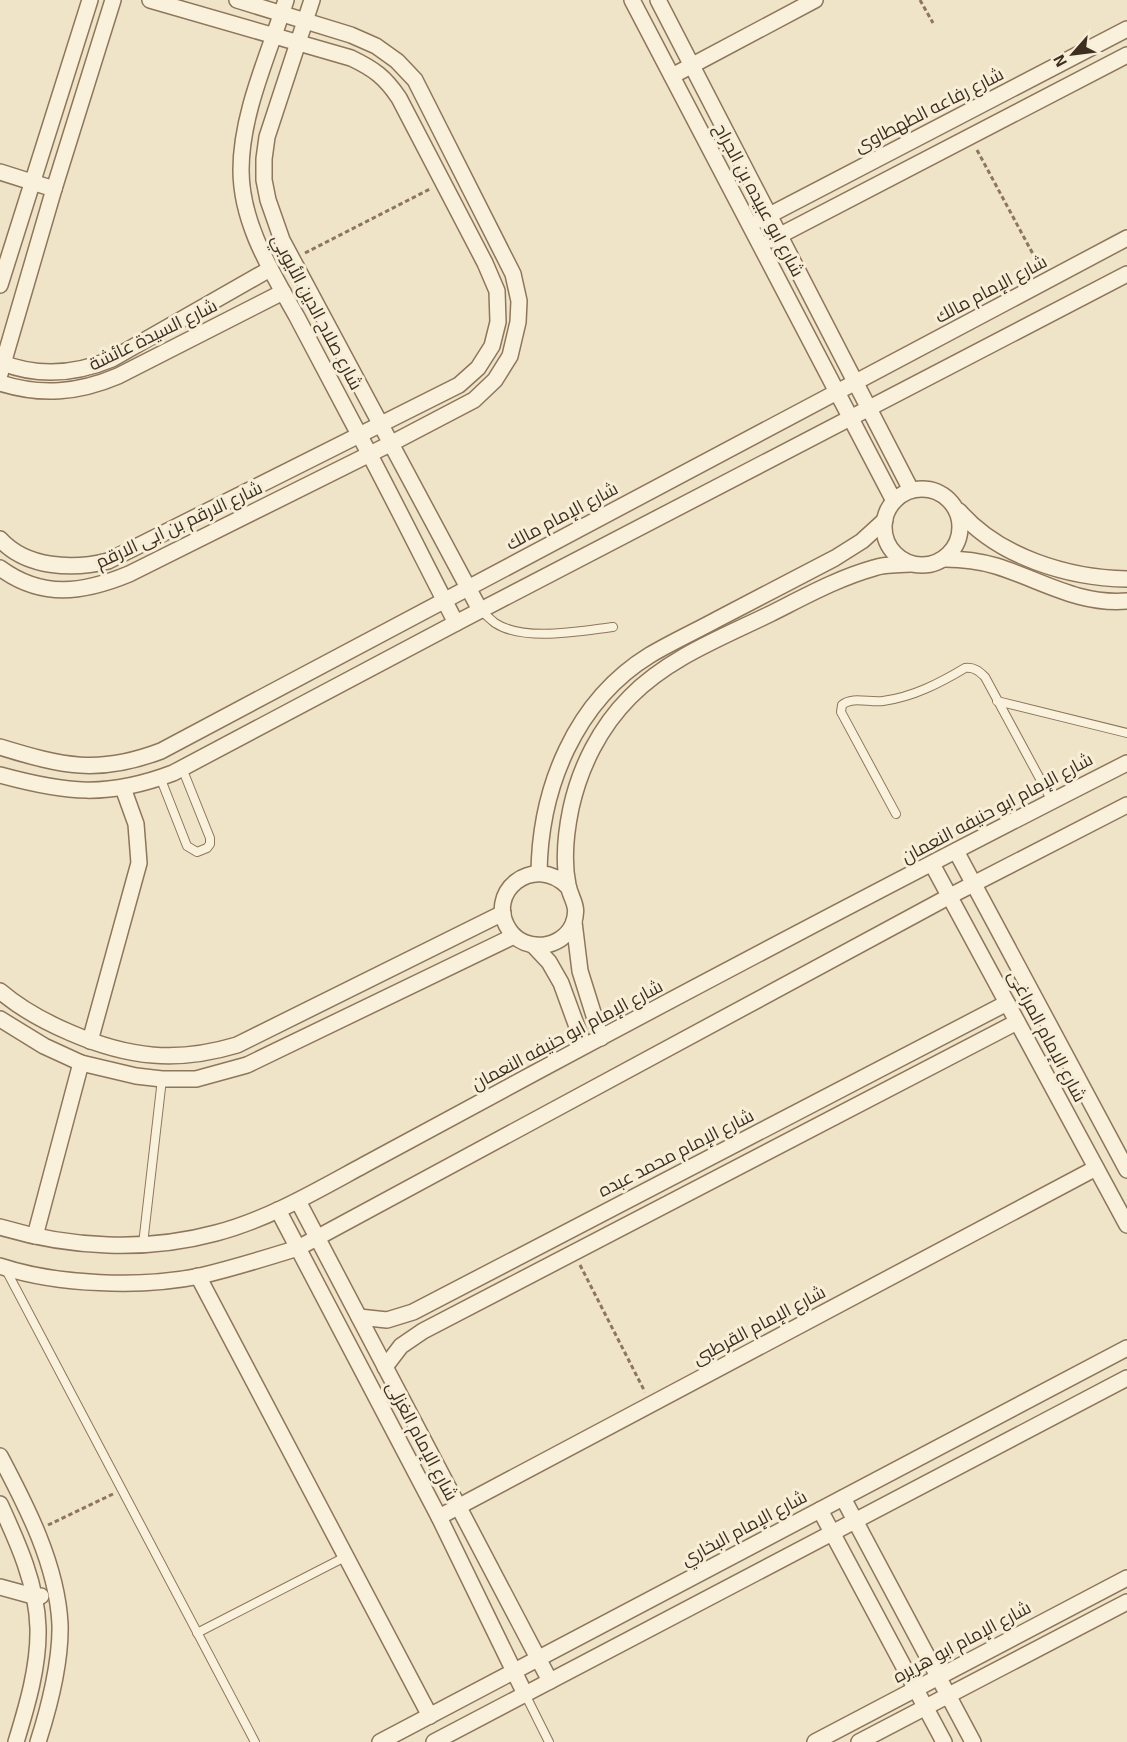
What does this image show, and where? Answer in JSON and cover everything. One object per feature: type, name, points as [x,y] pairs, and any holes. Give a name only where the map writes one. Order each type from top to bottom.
[{"type":"street","points":[[0,285],[90,0]]},
{"type":"street","points":[[1,366],[112,0]]},
{"type":"street","name":"شارع الارقم بن ابى الارقم","points":[[0,539],[25,557],[68,567],[88,566],[108,561],[459,385],[478,368],[492,346],[498,322],[496,291],[485,263],[389,82],[372,68],[351,58],[150,0]]},
{"type":"street","name":"شارع الارقم بن ابى الارقم","points":[[0,568],[11,576],[45,588],[62,591],[85,589],[129,574],[392,443],[474,399],[495,380],[510,356],[518,322],[519,301],[513,274],[415,81],[397,61],[376,45],[306,21],[283,7],[237,0]]},
{"type":"street","name":"شارع صلاح الدين الأيوبي","points":[[312,0],[267,137],[264,180],[268,200],[282,240],[382,423],[480,610]]},
{"type":"street","name":"شارع ابو عبيده بن الجراح","points":[[632,0],[894,501]]},
{"type":"street","name":"شارع ابو عبيده بن الجراح","points":[[658,0],[911,490]]},
{"type":"street","points":[[672,76],[815,0]]},
{"type":"street","name":"شارع صلاح الدين الأيوبي","points":[[283,7],[248,117],[242,144],[241,172],[244,200],[251,228],[270,269],[370,454],[456,623]]},
{"type":"street","name":"شارع رفاعه الطهطاوى","points":[[750,225],[1127,29]]},
{"type":"street","points":[[1100,43],[1111,64]]},
{"type":"street","points":[[761,246],[1127,55]]},
{"type":"street","points":[[0,172],[54,189]]},
{"type":"street","name":"شارع الإمام مالك","points":[[0,747],[46,761],[93,767],[116,765],[139,759],[182,741],[1127,238]]},
{"type":"street","name":"شارع السيدة عائشة","points":[[1,366],[56,372],[94,367],[270,269]]},
{"type":"street","points":[[0,775],[74,791],[110,790],[160,777],[182,768],[480,610],[1126,275]]},
{"type":"street","name":"شارع السيدة عائشة","points":[[0,383],[37,392],[58,392],[99,384],[283,292]]},
{"type":"street","points":[[539,873],[542,822],[555,773],[578,727],[610,688],[649,656],[835,558],[862,541],[885,519],[894,501],[911,490],[931,490],[949,499],[969,523],[986,537],[1024,556],[1090,577],[1127,579]]},
{"type":"street","points":[[945,559],[957,544],[960,535],[959,516],[955,507]]},
{"type":"street","points":[[885,519],[885,538],[889,546],[902,560],[910,564]]},
{"type":"street","points":[[173,528],[183,548]]},
{"type":"street","points":[[601,1038],[580,971],[574,922],[576,904],[568,887],[567,835],[577,784],[598,738],[630,697],[649,680],[695,651],[845,577],[877,567],[928,565],[945,559],[962,559],[996,566],[1040,584],[1095,600],[1127,601]]},
{"type":"street","name":"شارع الإمام ابو حنيفه النعمان","points":[[0,1227],[35,1236],[84,1244],[143,1244],[212,1234],[246,1224],[298,1201],[584,1047],[1127,762]]},
{"type":"street","points":[[90,1041],[139,863],[136,824],[123,788]]},
{"type":"street","points":[[2,1267],[35,1276],[73,1281],[137,1282],[198,1276],[298,1248],[950,896],[1127,805]]},
{"type":"street","name":"شارع الإمام المراغى","points":[[956,851],[1127,1170]]},
{"type":"street","name":"شارع الإمام المراغى","points":[[932,864],[1127,1226]]},
{"type":"street","points":[[568,887],[555,876],[539,873],[520,878],[512,885],[503,903],[503,913],[514,936],[533,945],[553,944],[569,931],[574,922]]},
{"type":"street","points":[[0,991],[27,1011],[54,1026],[90,1041],[122,1051],[163,1057],[189,1056],[237,1045],[503,913]]},
{"type":"street","points":[[0,1018],[44,1046],[81,1063],[136,1076],[196,1079],[247,1065],[514,936]]},
{"type":"street","points":[[533,945],[549,962],[561,983],[584,1047]]},
{"type":"street","name":"شارع الإمام محمد عبده","points":[[359,1317],[387,1320],[413,1312],[1007,1003]]},
{"type":"street","points":[[385,1367],[401,1346],[412,1338],[1017,1022]]},
{"type":"street","points":[[35,1236],[81,1063]]},
{"type":"street","points":[[734,1145],[744,1164]]},
{"type":"street","name":"شارع الإمام القرطبى","points":[[439,1517],[1096,1168]]},
{"type":"street","name":"شارع الإمام الغزلى","points":[[298,1201],[550,1681]]},
{"type":"street","name":"شارع الإمام الغزلى","points":[[278,1210],[439,1517],[525,1694]]},
{"type":"street","points":[[198,1276],[429,1716]]},
{"type":"street","name":"شارع الإمام البخاري","points":[[380,1742],[1127,1348]]},
{"type":"street","points":[[434,1742],[1127,1378]]},
{"type":"street","points":[[0,1456],[18,1489],[38,1538],[55,1593],[60,1626],[55,1676],[38,1742]]},
{"type":"street","points":[[843,1498],[973,1742]]},
{"type":"street","points":[[0,1504],[21,1550],[33,1596],[38,1627],[37,1657],[16,1742]]},
{"type":"street","points":[[820,1510],[944,1742]]},
{"type":"street","points":[[21,1550],[38,1538]]},
{"type":"street","name":"شارع الإمام ابو هريره","points":[[815,1742],[1127,1578]]},
{"type":"street","points":[[0,1587],[33,1596],[55,1593]]},
{"type":"street","points":[[859,1742],[1127,1602]]},
{"type":"street","points":[[1006,1641],[1016,1660]]},
{"type":"lane","points":[[480,610],[495,623],[514,631],[560,632],[613,627]]},
{"type":"lane","points":[[896,814],[841,712],[842,705],[848,701],[882,701],[913,693],[939,684],[965,668],[978,670],[985,677],[1052,801]]},
{"type":"lane","points":[[998,701],[1127,734]]},
{"type":"lane","points":[[160,777],[187,846],[197,852],[202,851],[210,844],[210,838],[182,768]]},
{"type":"lane","points":[[143,1244],[162,1079]]},
{"type":"lane","points":[[2,1267],[255,1742]]},
{"type":"lane","points":[[197,1632],[347,1556]]},
{"type":"lane","points":[[525,1694],[549,1742]]},
{"type":"path","points":[[920,0],[933,23]]},
{"type":"path","points":[[970,137],[1047,281]]},
{"type":"path","points":[[293,259],[443,183]]},
{"type":"path","points":[[574,1253],[651,1405]]},
{"type":"path","points":[[38,1538],[122,1490]]}]
